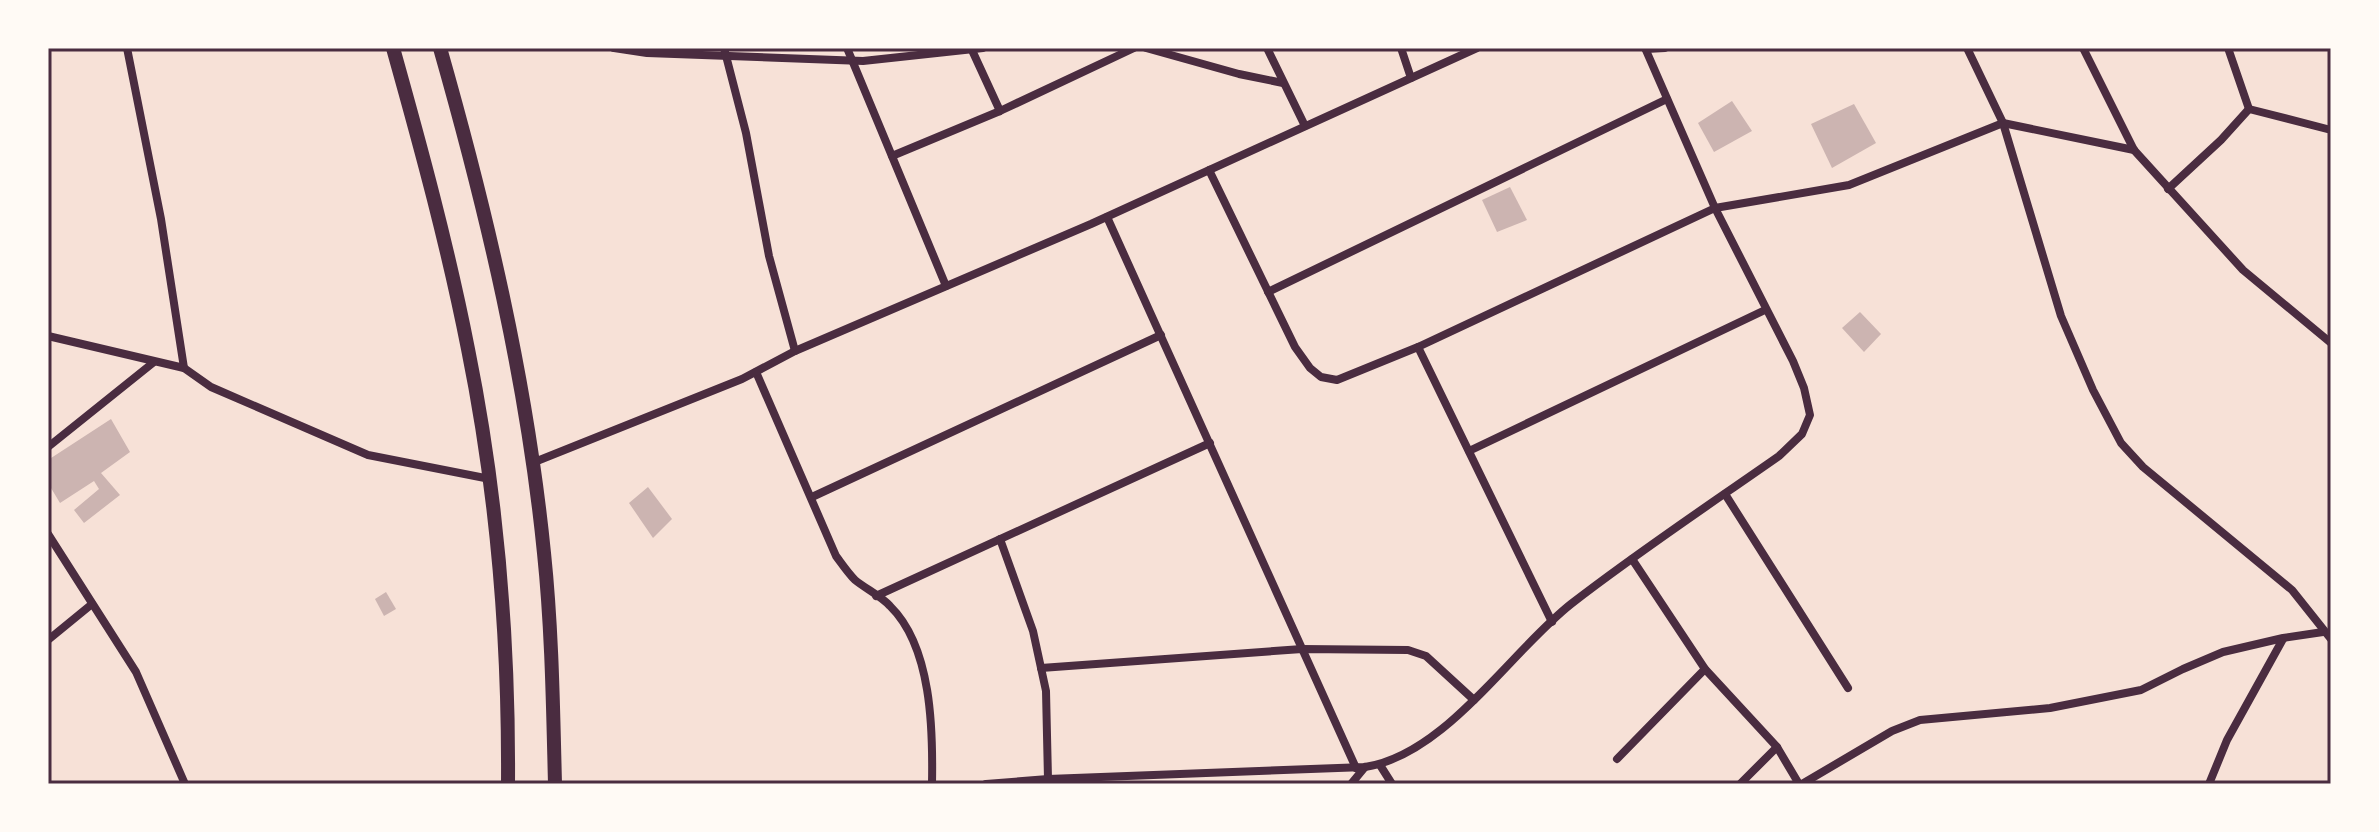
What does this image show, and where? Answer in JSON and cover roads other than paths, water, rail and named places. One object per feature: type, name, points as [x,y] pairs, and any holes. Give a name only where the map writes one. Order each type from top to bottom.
[{"type":"main road","points":[[393,48],[439,216],[469,350],[490,479],[505,621],[508,784]]},
{"type":"main road","points":[[440,48],[472,161],[517,361],[544,554],[557,783]]},
{"type":"street","points":[[127,48],[161,219],[184,368]]},
{"type":"street","points":[[614,48],[647,53],[725,52],[852,60],[983,48]]},
{"type":"street","points":[[847,48],[946,286]]},
{"type":"street","points":[[892,156],[1000,111],[1134,48]]},
{"type":"street","points":[[1146,48],[1283,83]]},
{"type":"street","points":[[1267,48],[1305,126]]},
{"type":"street","points":[[1401,48],[1411,78]]},
{"type":"street","points":[[532,463],[756,372],[795,351],[1107,217],[1477,48]]},
{"type":"street","points":[[986,784],[1361,768],[1406,755],[1474,700],[1568,606],[1779,456],[1802,434],[1810,415],[1804,388],[1715,208],[1646,48],[1665,48]]},
{"type":"street","points":[[1967,48],[2003,123],[2061,316],[2093,390],[2121,443],[2143,467],[2292,590],[2331,639]]},
{"type":"street","points":[[2083,48],[2134,150],[2243,270],[2331,343]]},
{"type":"street","points":[[2228,48],[2249,109]]},
{"type":"street","points":[[971,49],[1000,111]]},
{"type":"street","points":[[725,52],[746,133],[769,256],[795,351]]},
{"type":"street","points":[[1268,292],[1667,99]]},
{"type":"street","points":[[2168,189],[2249,109]]},
{"type":"street","points":[[2249,109],[2331,130]]},
{"type":"street","points":[[1209,170],[1295,347],[1310,368],[1321,377],[1337,380],[1418,347],[1715,208],[1849,185],[2003,123],[2134,150]]},
{"type":"street","points":[[1107,217],[1302,649],[1361,768]]},
{"type":"street","points":[[1469,451],[1765,310]]},
{"type":"street","points":[[812,497],[1161,335]]},
{"type":"street","points":[[48,336],[184,368],[211,387],[368,455],[490,479]]},
{"type":"street","points":[[1418,347],[1552,622]]},
{"type":"street","points":[[48,447],[154,362]]},
{"type":"street","points":[[756,372],[836,556],[852,577],[890,606],[906,628],[930,697],[932,784]]},
{"type":"street","points":[[876,596],[1210,443]]},
{"type":"street","points":[[1725,494],[1848,688]]},
{"type":"street","points":[[48,534],[136,672],[185,784]]},
{"type":"street","points":[[1000,539],[1033,631],[1046,691],[1048,779]]},
{"type":"street","points":[[1632,559],[1705,669],[1777,747],[1800,784],[1892,731],[1920,720],[2050,708],[2141,690],[2223,652],[2323,632]]},
{"type":"street","points":[[48,640],[92,604]]},
{"type":"street","points":[[2209,784],[2227,740],[2283,638]]},
{"type":"street","points":[[1041,668],[1302,649],[1408,650],[1426,656],[1474,700]]},
{"type":"street","points":[[1617,759],[1705,669]]},
{"type":"street","points":[[1740,784],[1777,747]]},
{"type":"street","points":[[1380,765],[1392,784]]},
{"type":"street","points":[[1351,784],[1361,768]]}]
